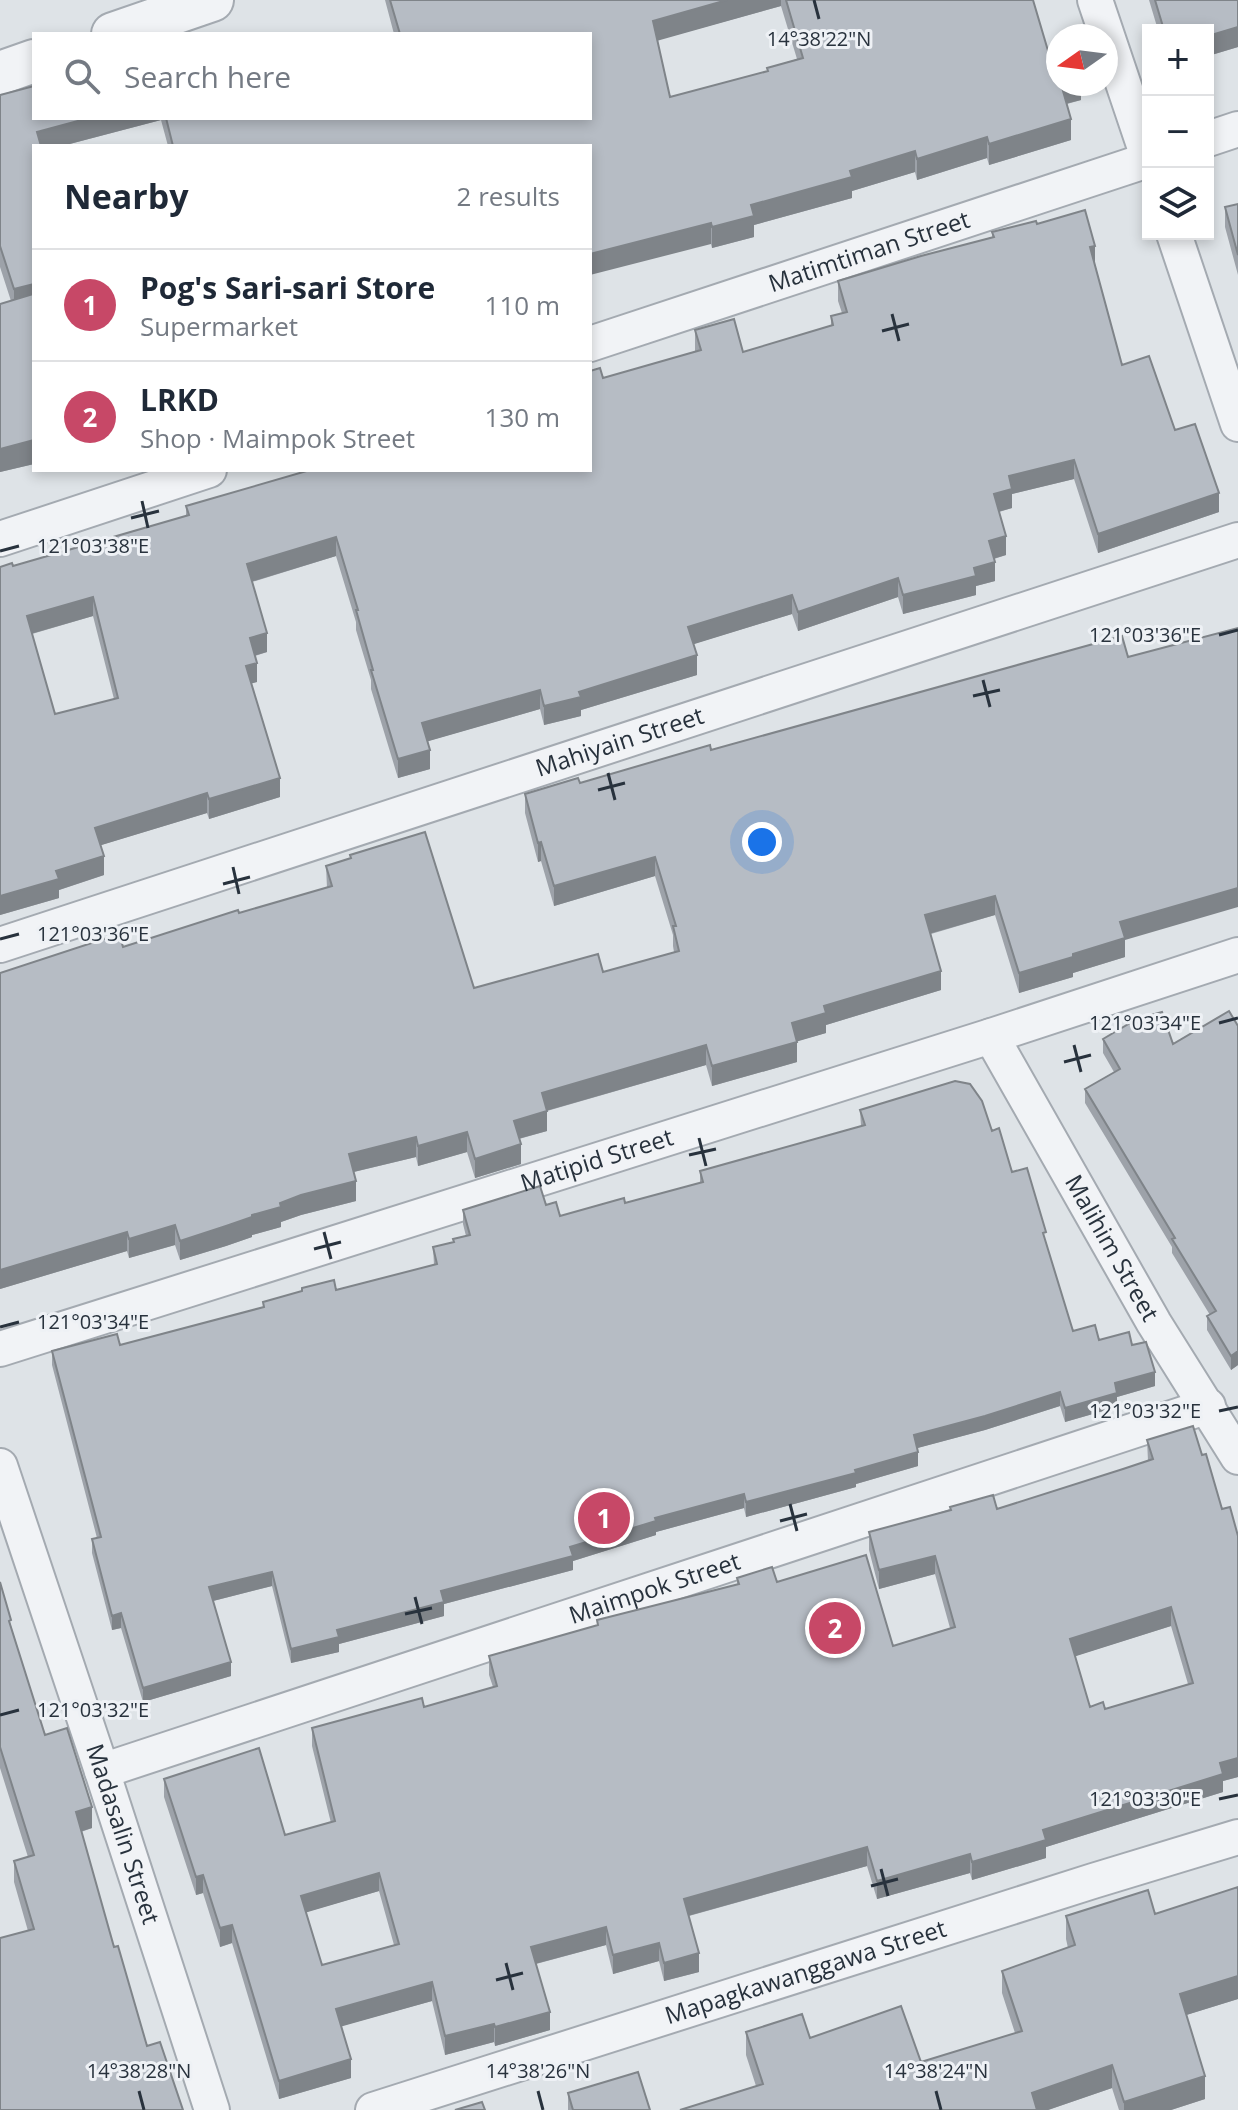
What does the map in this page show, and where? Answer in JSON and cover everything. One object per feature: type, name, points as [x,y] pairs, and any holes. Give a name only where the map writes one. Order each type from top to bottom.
[{"type":"street","points":[[119,32],[212,0]]},
{"type":"street","points":[[1095,0],[1142,141]]},
{"type":"street","points":[[0,73],[32,62]]},
{"type":"street","points":[[1214,137],[1238,129]]},
{"type":"street","name":"Matimtiman Street","points":[[592,343],[1142,161]]},
{"type":"street","points":[[1176,240],[1238,424]]},
{"type":"street","points":[[0,539],[203,472]]},
{"type":"street","name":"Mahiyain Street","points":[[0,945],[1238,540]]},
{"type":"street","name":"Matipid Street","points":[[0,1349],[1238,955]]},
{"type":"street","name":"Malihim Street","points":[[991,1036],[1154,1323],[1238,1457]]},
{"type":"street","name":"Maimpok Street","points":[[102,1771],[1208,1406]]},
{"type":"street","name":"Madasalin Street","points":[[0,1466],[212,2110]]},
{"type":"street","name":"Mapagkawanggawa Street","points":[[373,2110],[1238,1837]]},
{"type":"building","points":[[390,0],[727,0],[653,21],[670,97],[768,71],[767,68],[803,58],[786,0],[1033,0],[1046,44],[1046,96],[1064,96],[1071,119],[989,144],[987,137],[917,159],[915,151],[850,171],[852,177],[751,205],[754,216],[712,227],[711,223],[592,253],[592,144],[172,144],[166,120],[592,120],[592,32],[399,32]]},
{"type":"building","points":[[1155,0],[1238,0],[1238,27],[1214,34],[1214,24],[1162,24]]},
{"type":"building","points":[[32,87],[32,120],[82,120],[37,132],[40,144],[32,144],[32,284],[14,289],[0,246],[0,95]]},
{"type":"building","points":[[1238,204],[1238,255],[1225,207]]},
{"type":"building","points":[[1085,210],[1095,246],[1090,247],[1122,365],[1149,356],[1175,430],[1195,424],[1219,493],[1098,534],[1074,460],[1009,476],[1012,489],[994,494],[1006,536],[989,541],[995,562],[974,568],[976,576],[903,595],[898,578],[798,612],[792,595],[688,627],[697,655],[579,692],[581,697],[544,706],[540,690],[422,723],[430,750],[398,759],[336,537],[247,564],[267,633],[250,638],[257,663],[246,666],[280,778],[209,799],[207,793],[95,828],[104,856],[56,871],[59,879],[0,896],[0,567],[12,563],[13,566],[189,515],[186,506],[303,472],[592,472],[592,370],[600,368],[603,378],[701,350],[695,330],[734,319],[743,352],[833,325],[831,316],[847,312],[838,281],[994,237],[992,232],[1036,221],[1037,224]],"holes":[[[93,597],[118,698],[55,714],[27,616]]]},
{"type":"building","points":[[32,294],[32,441],[0,449],[0,304]]},
{"type":"building","points":[[1238,628],[1238,888],[1120,922],[1125,938],[1019,973],[995,896],[925,915],[941,971],[824,1006],[826,1013],[792,1023],[797,1042],[712,1066],[706,1045],[542,1093],[547,1111],[514,1121],[521,1144],[475,1159],[467,1132],[418,1146],[416,1137],[349,1154],[356,1181],[301,1195],[280,1203],[281,1207],[180,1241],[175,1225],[129,1239],[127,1232],[0,1270],[0,973],[119,934],[123,947],[238,910],[239,913],[332,886],[326,866],[351,858],[350,855],[425,832],[474,988],[598,954],[603,972],[679,951],[673,926],[676,926],[655,857],[554,886],[525,794],[578,778],[580,783],[710,745],[711,750],[1122,636],[1128,657]]},
{"type":"building","points":[[1229,1011],[1238,1026],[1238,1351],[1231,1356],[1207,1316],[1216,1311],[1085,1089],[1120,1069],[1103,1039],[1137,1019],[1162,1012],[1173,1044]]},
{"type":"building","points":[[955,1081],[970,1084],[982,1101],[992,1131],[999,1128],[1012,1172],[1027,1168],[1073,1331],[1095,1325],[1099,1340],[1129,1332],[1132,1345],[1146,1342],[1155,1372],[1115,1383],[1117,1393],[1065,1408],[1060,1392],[914,1435],[918,1452],[855,1470],[856,1473],[746,1502],[744,1494],[655,1518],[656,1521],[570,1547],[573,1556],[441,1591],[444,1602],[337,1630],[339,1637],[291,1649],[272,1572],[209,1587],[231,1662],[143,1688],[121,1613],[112,1616],[92,1539],[101,1537],[52,1351],[117,1334],[120,1345],[264,1307],[263,1302],[302,1291],[302,1288],[334,1280],[336,1290],[437,1264],[433,1247],[470,1235],[463,1210],[540,1186],[546,1205],[556,1202],[560,1216],[624,1198],[625,1203],[703,1182],[700,1171],[865,1125],[860,1110]]},
{"type":"building","points":[[1193,1426],[1202,1455],[1206,1454],[1222,1509],[1230,1507],[1238,1536],[1238,1758],[1220,1763],[1223,1774],[1043,1830],[1046,1840],[972,1862],[970,1854],[877,1881],[867,1847],[684,1899],[699,1953],[664,1963],[659,1943],[613,1955],[606,1927],[531,1947],[550,2012],[495,2027],[494,2024],[445,2036],[432,1982],[336,2009],[351,2059],[279,2081],[232,1925],[220,1928],[203,1875],[196,1877],[164,1779],[259,1748],[285,1835],[335,1821],[312,1728],[422,1698],[424,1707],[497,1686],[489,1656],[598,1625],[597,1620],[739,1584],[737,1578],[772,1567],[777,1582],[866,1555],[893,1646],[955,1627],[935,1556],[879,1570],[869,1532],[993,1495],[997,1509],[1123,1469],[1153,1459],[1147,1440]],"holes":[[[1171,1607],[1193,1683],[1105,1709],[1103,1702],[1090,1707],[1070,1639]],[[379,1873],[399,1944],[322,1965],[301,1896]]]},
{"type":"building","points":[[0,1582],[45,1735],[67,1728],[92,1807],[76,1812],[114,1947],[118,1946],[147,2046],[160,2042],[183,2110],[0,2110],[0,1938],[34,1929],[14,1861],[34,1855],[0,1747]]},
{"type":"building","points":[[1238,1887],[1238,1976],[1180,1994],[1205,2076],[1124,2102],[1112,2065],[1032,2093],[1037,2110],[680,2110],[763,2084],[746,2032],[802,2014],[810,2038],[901,2006],[921,2062],[1022,2031],[1002,1971],[1075,1945],[1066,1916],[1148,1890],[1155,1914]]},
{"type":"building","points":[[638,2072],[650,2110],[573,2110],[568,2093]]},
{"type":"building","points":[[482,2102],[485,2110],[455,2110]]},
{"type":"place","name":"Pog's Sari-sari Store","points":[[604,1518]]},
{"type":"place","name":"LRKD","points":[[835,1628]]}]
